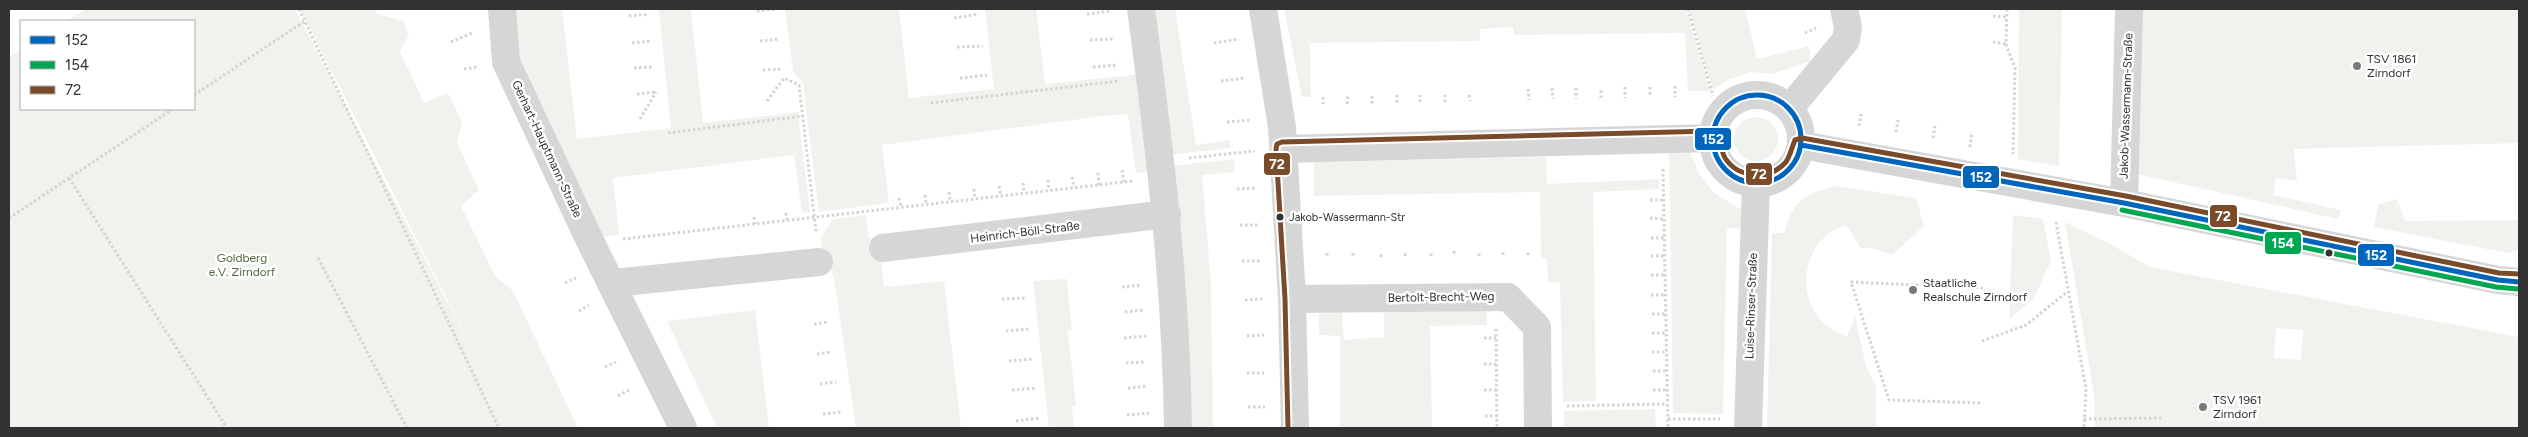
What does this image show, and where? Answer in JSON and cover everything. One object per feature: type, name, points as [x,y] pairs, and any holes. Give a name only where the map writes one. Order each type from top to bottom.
[{"type":"street","name":"Gerhart-Hauptmann-Straße","points":[[502,9],[506,62],[591,243],[613,283],[682,428]]},
{"type":"street","points":[[1141,9],[1163,169],[1167,214],[1176,334],[1178,428]]},
{"type":"street","points":[[1263,9],[1282,127],[1292,299],[1295,428]]},
{"type":"street","points":[[1789,109],[1846,40],[1848,27],[1844,9]]},
{"type":"street","name":"Jakob-Wassermann-Straße","points":[[2124,203],[2129,9]]},
{"type":"street","points":[[1750,95],[1771,97],[1789,109],[1799,126],[1800,145],[1792,165],[1777,179],[1756,184],[1734,177],[1718,161],[1712,138],[1717,119],[1731,103],[1750,95]]},
{"type":"street","points":[[1283,149],[1712,138]]},
{"type":"street","points":[[1800,145],[2052,192],[2124,203],[2498,280],[2519,282]]},
{"type":"street","name":"Luise-Rinser-Straße","points":[[1748,428],[1756,184]]},
{"type":"street","name":"Heinrich-Böll-Straße","points":[[883,248],[1167,214]]},
{"type":"street","points":[[613,283],[819,262]]},
{"type":"street","name":"Bertolt-Brecht-Weg","points":[[1292,299],[1508,296],[1537,327],[1538,428]]},
{"type":"path","points":[[299,9],[499,428]]},
{"type":"path","points":[[756,11],[776,9]]},
{"type":"path","points":[[1688,9],[1714,96]]},
{"type":"path","points":[[2007,9],[2006,44],[2015,68],[2012,163]]},
{"type":"path","points":[[629,16],[648,14]]},
{"type":"path","points":[[954,18],[979,14]]},
{"type":"path","points":[[1993,16],[2007,16]]},
{"type":"path","points":[[195,94],[305,21]]},
{"type":"path","points":[[760,41],[779,39]]},
{"type":"path","points":[[1214,43],[1242,39]]},
{"type":"path","points":[[632,43],[651,41]]},
{"type":"path","points":[[1993,42],[2006,44]]},
{"type":"path","points":[[957,48],[983,46]]},
{"type":"path","points":[[634,68],[653,67]]},
{"type":"path","points":[[763,70],[783,69]]},
{"type":"path","points":[[960,78],[987,75]]},
{"type":"path","points":[[931,103],[1150,77]]},
{"type":"path","points":[[1221,81],[1248,77]]},
{"type":"path","points":[[767,101],[784,78],[799,85],[819,262]]},
{"type":"path","points":[[1675,86],[1675,97]]},
{"type":"path","points":[[1625,87],[1625,98]]},
{"type":"path","points":[[1650,87],[1650,97]]},
{"type":"path","points":[[1528,88],[1529,100]]},
{"type":"path","points":[[1552,88],[1553,99]]},
{"type":"path","points":[[1576,88],[1576,99]]},
{"type":"path","points":[[1601,88],[1601,98]]},
{"type":"path","points":[[637,94],[656,92],[640,119]]},
{"type":"path","points":[[1469,94],[1470,101]]},
{"type":"path","points":[[1420,95],[1420,102]]},
{"type":"path","points":[[1445,95],[1445,102]]},
{"type":"path","points":[[1348,96],[1348,104]]},
{"type":"path","points":[[1372,96],[1372,104]]},
{"type":"path","points":[[1397,96],[1397,103]]},
{"type":"path","points":[[1323,97],[1323,104]]},
{"type":"path","points":[[9,218],[171,110]]},
{"type":"path","points":[[668,133],[802,116]]},
{"type":"path","points":[[1227,122],[1254,119]]},
{"type":"path","points":[[1663,138],[1668,428]]},
{"type":"path","points":[[591,243],[1124,182],[1163,169],[1256,151]]},
{"type":"path","points":[[1122,170],[1124,182]]},
{"type":"path","points":[[1098,173],[1099,185]]},
{"type":"path","points":[[1072,177],[1074,188]]},
{"type":"path","points":[[69,178],[227,428]]},
{"type":"path","points":[[1048,180],[1049,190]]},
{"type":"path","points":[[1023,183],[1024,193]]},
{"type":"path","points":[[1000,186],[1001,196]]},
{"type":"path","points":[[1237,189],[1260,188]]},
{"type":"path","points":[[974,189],[975,199]]},
{"type":"path","points":[[949,192],[950,202]]},
{"type":"path","points":[[2052,192],[2086,389],[2084,428]]},
{"type":"path","points":[[925,195],[926,204]]},
{"type":"path","points":[[899,198],[901,207]]},
{"type":"path","points":[[1650,200],[1664,200]]},
{"type":"path","points":[[786,213],[787,220]]},
{"type":"path","points":[[754,217],[755,224]]},
{"type":"path","points":[[1650,218],[1664,219]]},
{"type":"path","points":[[724,221],[725,227]]},
{"type":"path","points":[[695,224],[696,231]]},
{"type":"path","points":[[1240,225],[1260,225]]},
{"type":"path","points":[[665,228],[666,234]]},
{"type":"path","points":[[634,232],[634,238]]},
{"type":"path","points":[[1651,238],[1664,238]]},
{"type":"path","points":[[1479,250],[1479,256]]},
{"type":"path","points":[[1503,250],[1503,256]]},
{"type":"path","points":[[1528,250],[1528,255]]},
{"type":"path","points":[[1406,251],[1406,256]]},
{"type":"path","points":[[1431,251],[1431,256]]},
{"type":"path","points":[[1454,251],[1455,256]]},
{"type":"path","points":[[1651,256],[1664,256]]},
{"type":"path","points":[[318,258],[407,428]]},
{"type":"path","points":[[1242,261],[1262,261]]},
{"type":"path","points":[[1651,275],[1665,275]]},
{"type":"path","points":[[1980,403],[1889,400],[1852,282],[1984,288]]},
{"type":"path","points":[[1982,341],[2026,325],[2068,292]]},
{"type":"path","points":[[1651,295],[1665,295]]},
{"type":"path","points":[[1002,299],[1027,298]]},
{"type":"path","points":[[1245,300],[1264,299]]},
{"type":"path","points":[[1652,314],[1665,314]]},
{"type":"path","points":[[1495,319],[1497,428]]},
{"type":"path","points":[[814,324],[828,322]]},
{"type":"path","points":[[1006,331],[1030,329]]},
{"type":"path","points":[[1652,333],[1666,333]]},
{"type":"path","points":[[1484,338],[1496,338]]},
{"type":"path","points":[[817,354],[832,352]]},
{"type":"path","points":[[1652,352],[1666,352]]},
{"type":"path","points":[[1009,361],[1034,359]]},
{"type":"path","points":[[1484,364],[1496,364]]},
{"type":"path","points":[[1653,371],[1666,371]]},
{"type":"path","points":[[820,384],[836,382]]},
{"type":"path","points":[[1012,390],[1037,388]]},
{"type":"path","points":[[1484,390],[1496,390]]},
{"type":"path","points":[[1653,390],[1667,390]]},
{"type":"path","points":[[1562,406],[1667,404]]},
{"type":"path","points":[[823,414],[840,412]]},
{"type":"path","points":[[1485,416],[1497,416]]},
{"type":"path","points":[[1016,421],[1040,418]]},
{"type":"path","points":[[2084,419],[2162,418]]},
{"type":"path","points":[[1668,419],[1717,419]]},
{"type":"green space","name":"Goldberg e.V. Zirndorf","points":[[86,9],[295,9],[485,374],[300,9],[374,9],[377,14],[403,21],[409,35],[400,51],[424,103],[448,93],[462,122],[457,143],[479,190],[461,206],[495,276],[513,291],[578,428],[9,428],[9,57],[20,50],[20,110],[195,110],[195,20],[68,20]]},
{"type":"green space","points":[[511,9],[562,9],[577,139],[671,128],[659,9],[691,9],[703,123],[798,112],[810,212],[802,213],[794,155],[613,178],[619,235],[601,237],[516,59]]},
{"type":"green space","points":[[785,9],[899,9],[909,98],[994,89],[985,9],[1036,9],[1045,84],[1142,74],[1155,171],[1136,173],[1128,114],[1103,116],[882,145],[889,203],[819,212],[803,84],[793,71]]},
{"type":"green space","points":[[1148,9],[1175,9],[1196,145],[1230,140],[1231,148],[1168,155]]},
{"type":"green space","points":[[1284,9],[1686,9],[1710,91],[1688,91],[1685,33],[1514,35],[1513,27],[1480,29],[1480,41],[1310,43],[1311,97],[1302,97]]},
{"type":"green space","points":[[1689,9],[1745,9],[1757,59],[1809,46],[1811,61],[1772,74],[1751,72],[1728,80],[1713,90]]},
{"type":"green space","points":[[2019,9],[2062,9],[2059,166],[2018,159]]},
{"type":"green space","name":"TSV 1861 Zirndorf","points":[[2141,9],[2519,9],[2519,143],[2294,149],[2297,181],[2276,178],[2273,195],[2341,210],[2338,219],[2137,174]]},
{"type":"green space","points":[[1760,117],[1772,123],[1777,130],[1777,148],[1772,155],[1765,160],[1752,161],[1744,158],[1737,151],[1734,135],[1737,127],[1744,120]]},
{"type":"green space","points":[[1690,151],[1699,174],[1714,193],[1742,210],[1741,229],[1727,228],[1723,414],[1673,413],[1669,152]]},
{"type":"green space","points":[[1546,157],[1547,184],[1659,179],[1659,189],[1593,192],[1596,401],[1563,402],[1560,282],[1548,283],[1547,259],[1541,259],[1540,192],[1314,196],[1314,162]]},
{"type":"green space","points":[[1234,159],[1235,172],[1202,175],[1211,284],[1213,428],[1187,428],[1170,166]]},
{"type":"green space","points":[[1836,186],[1916,198],[1924,226],[1892,255],[1872,248],[1861,248],[1846,225],[1833,230],[1823,239],[1815,249],[1809,262],[1807,288],[1810,302],[1822,322],[1847,337],[1855,316],[1866,366],[1876,386],[1876,428],[1767,428],[1772,233],[1784,233],[1791,213],[1801,200],[1816,192]]},
{"type":"green space","points":[[2397,199],[2405,221],[2519,220],[2519,250],[2508,253],[2374,227],[2378,205]]},
{"type":"green space","points":[[866,215],[869,238],[879,238],[884,287],[944,281],[961,428],[856,428],[834,278],[821,244],[821,237],[833,219]]},
{"type":"green space","points":[[2013,215],[2043,219],[2051,261],[2034,298],[2009,320]]},
{"type":"green space","points":[[2065,222],[2112,245],[2150,267],[2519,337],[2519,428],[2095,428],[2094,395]],"holes":[[[2276,328],[2303,330],[2301,360],[2274,358]]]},
{"type":"green space","points":[[1067,279],[1072,330],[1068,331],[1076,406],[1072,407],[1074,428],[1049,428],[1033,281]]},
{"type":"green space","points":[[755,310],[769,428],[717,428],[667,321]]},
{"type":"green space","points":[[1487,310],[1487,325],[1430,326],[1432,428],[1340,428],[1340,336],[1319,335],[1319,314],[1342,313],[1344,340],[1384,337],[1384,312]]},
{"type":"green space","points":[[1655,409],[1656,427],[1564,428],[1564,411]]},
{"type":"transit line","name":"152","points":[[1757,95],[1774,99],[1788,108],[1797,122],[1801,139],[1797,156],[1788,170],[1774,179],[1757,183],[1740,179],[1726,170],[1717,156],[1713,139],[1717,122],[1726,108],[1740,99],[1757,95]]},
{"type":"transit line","name":"72","points":[[1288,428],[1285,299],[1276,149],[1277,144],[1282,142],[1713,131],[1719,135],[1725,158],[1731,165],[1738,170],[1754,175],[1771,172],[1779,168],[1786,162],[1795,140],[1802,138],[2126,196],[2499,273],[2519,274]]},
{"type":"transit line","name":"152","points":[[1801,145],[2124,203],[2498,280],[2519,282]]},
{"type":"transit line","name":"154","points":[[2122,210],[2496,287],[2518,289]]},
{"type":"place","name":"TSV 1861 Zirndorf","points":[[2357,66]]},
{"type":"place","name":"Jakob-Wassermann-Str","points":[[1280,217]]},
{"type":"place","name":"Staatliche Realschule Zirndorf","points":[[1913,290]]},
{"type":"place","name":"TSV 1961 Zirndorf","points":[[2203,407]]}]
